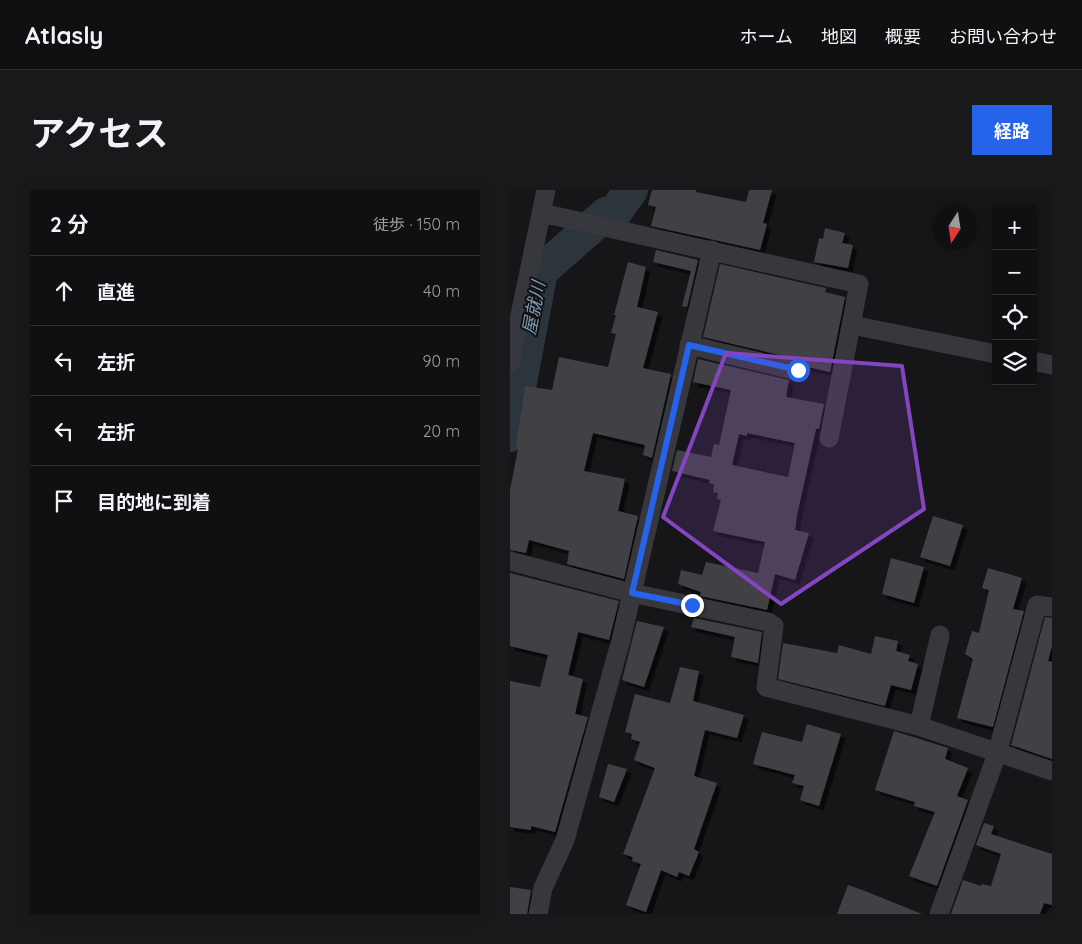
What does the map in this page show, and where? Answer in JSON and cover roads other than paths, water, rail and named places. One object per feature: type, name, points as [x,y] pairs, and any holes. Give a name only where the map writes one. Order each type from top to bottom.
[{"type":"street","points":[[510,363],[546,190]]},
{"type":"street","points":[[542,213],[859,284],[829,438]]},
{"type":"street","points":[[538,914],[543,888],[565,840],[632,593],[712,250]]},
{"type":"street","points":[[852,325],[992,353]]},
{"type":"street","points":[[689,345],[798,370]]},
{"type":"street","points":[[1037,362],[1052,365]]},
{"type":"street","points":[[510,560],[632,593],[768,622],[774,626],[766,687],[919,726],[997,754],[1052,771]]},
{"type":"street","points":[[939,914],[997,754],[1037,605],[1052,607]]},
{"type":"street","points":[[919,726],[940,635]]},
{"type":"waterway","name":"屋就川","points":[[510,435],[541,271],[606,214],[616,211],[631,190]]}]
